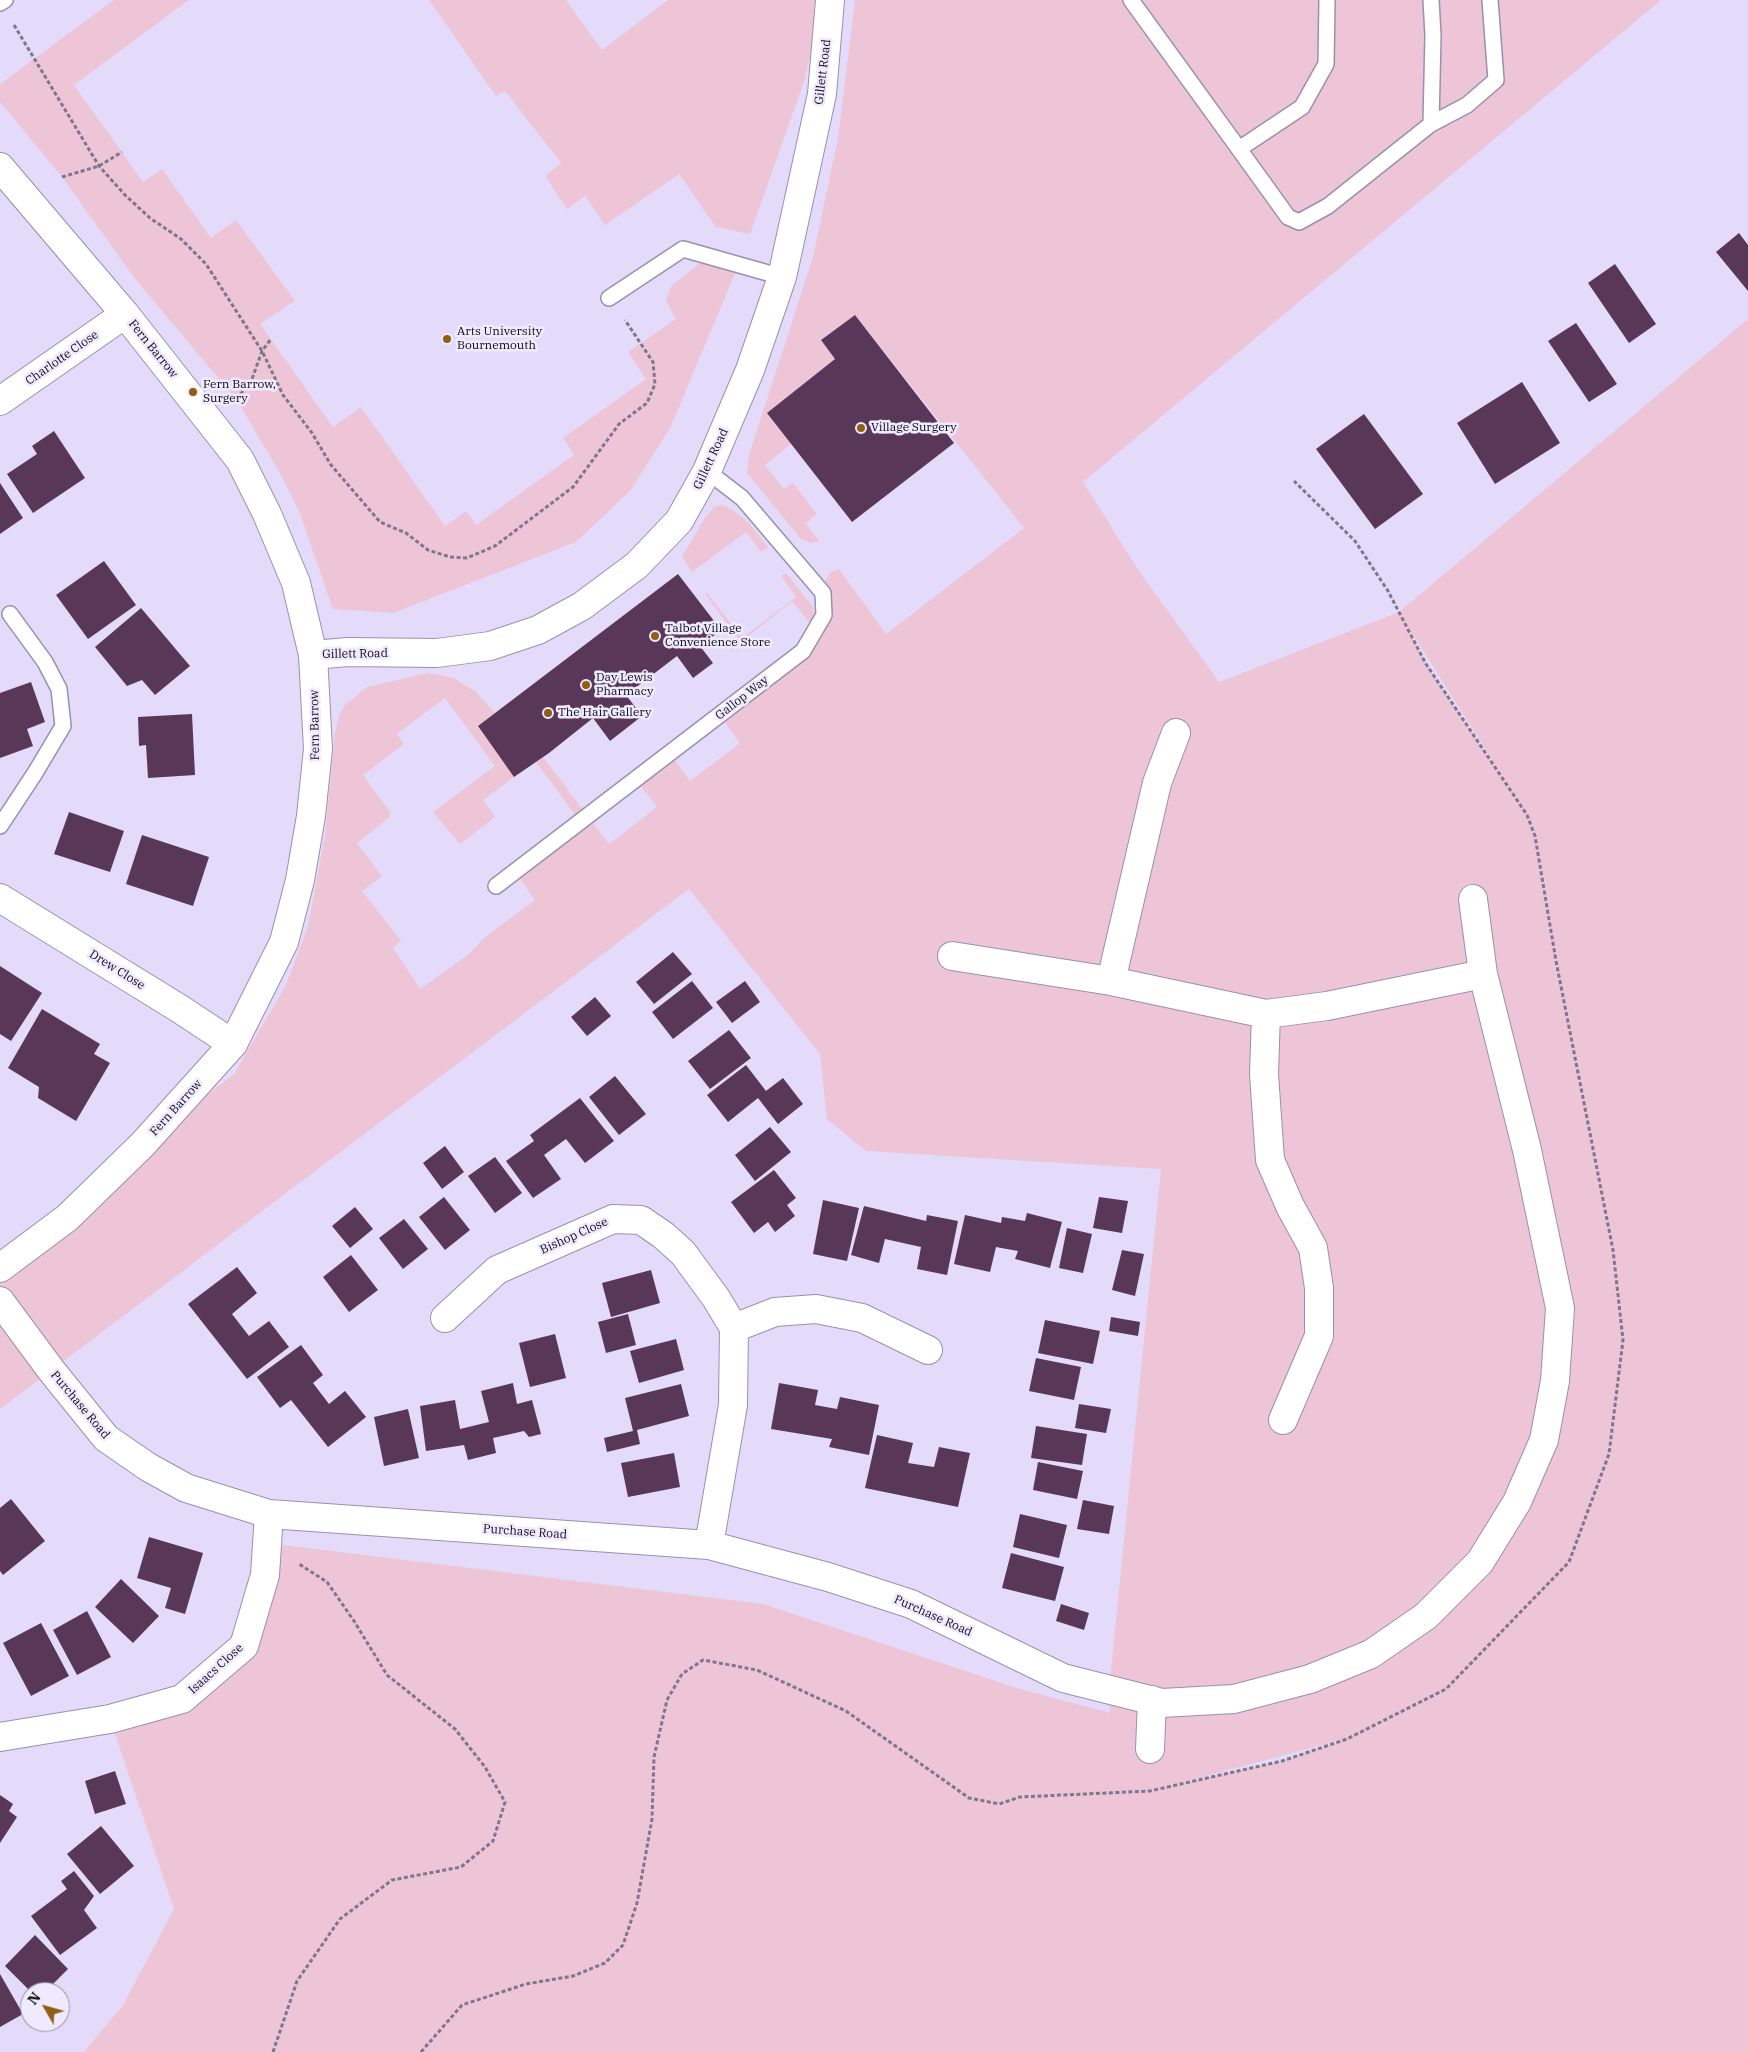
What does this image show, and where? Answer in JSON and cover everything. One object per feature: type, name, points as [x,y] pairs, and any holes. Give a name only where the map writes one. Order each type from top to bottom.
[{"type":"street","name":"Gillett Road","points":[[313,655],[348,652],[437,653],[490,646],[538,630],[582,606],[636,565],[679,521],[708,471],[750,370],[782,277],[822,94],[830,0]]},
{"type":"street","name":"Fern Barrow","points":[[0,167],[124,314],[240,460],[267,514],[296,582],[313,655],[318,749],[311,816],[300,880],[284,942],[233,1044],[143,1144],[67,1218],[0,1268]]},
{"type":"street","name":"Charlotte Close","points":[[0,401],[124,314]]},
{"type":"street","points":[[1111,981],[1157,783],[1176,733]]},
{"type":"street","name":"Drew Close","points":[[0,898],[180,1009],[233,1044]]},
{"type":"street","name":"Purchase Road","points":[[0,1301],[51,1370],[106,1438],[148,1467],[186,1488],[269,1514],[710,1545],[828,1577],[911,1604],[1063,1678],[1162,1703],[1234,1699],[1310,1679],[1371,1654],[1426,1616],[1480,1562],[1517,1502],[1544,1440],[1555,1381],[1560,1308],[1527,1150],[1483,974],[1472,899]]},
{"type":"street","points":[[952,956],[1111,981],[1266,1014],[1327,1006],[1483,974]]},
{"type":"street","points":[[1266,1014],[1264,1074],[1270,1160],[1290,1206],[1313,1248],[1318,1288],[1319,1336],[1283,1420]]},
{"type":"street","name":"Bishop Close","points":[[444,1318],[497,1270],[613,1219],[641,1220],[683,1252],[716,1298],[734,1328]]},
{"type":"street","points":[[710,1545],[734,1405],[734,1328],[775,1312],[816,1309],[862,1318],[928,1350]]},
{"type":"street","name":"Isaacs Close","points":[[0,1737],[110,1719],[182,1700],[244,1646],[265,1575],[269,1514]]},
{"type":"street","points":[[1150,1749],[1152,1700]]},
{"type":"lane","points":[[1131,0],[1288,217],[1299,222],[1328,206],[1431,124],[1467,105],[1496,80],[1490,0]]},
{"type":"lane","points":[[1239,149],[1302,107],[1326,64],[1327,0]]},
{"type":"lane","points":[[1431,0],[1433,35],[1431,124]]},
{"type":"lane","points":[[609,298],[683,249],[782,277]]},
{"type":"lane","name":"Gallop Way","points":[[496,886],[803,651],[824,615],[823,593],[742,498],[708,471]]},
{"type":"lane","points":[[0,826],[63,726],[59,689],[45,662],[10,614]]},
{"type":"path","points":[[2,2],[99,166],[125,195],[150,218],[181,239],[206,264],[262,351],[283,395],[312,433],[331,465],[380,522],[406,533],[428,550],[450,557],[467,558],[495,546],[573,487],[619,424],[647,403],[655,384],[653,362],[609,298]]},
{"type":"path","points":[[62,177],[99,166],[122,152]]},
{"type":"path","points":[[236,399],[251,382],[262,351],[271,339]]},
{"type":"path","points":[[421,2052],[462,2005],[526,1984],[573,1976],[606,1963],[623,1945],[637,1903],[652,1819],[654,1757],[667,1700],[682,1674],[703,1660],[758,1670],[846,1711],[969,1798],[999,1804],[1020,1797],[1150,1791],[1292,1758],[1347,1739],[1446,1689],[1569,1562],[1609,1454],[1623,1340],[1613,1250],[1556,961],[1535,836],[1527,815],[1426,664],[1388,590],[1355,540],[1294,481]]},
{"type":"path","points":[[267,1543],[327,1582],[354,1621],[387,1675],[456,1729],[485,1767],[505,1802],[493,1841],[461,1867],[392,1880],[340,1919],[297,1981],[273,2052]]},
{"type":"shaded area","points":[[114,0],[189,0],[74,85],[143,182],[162,169],[211,238],[236,220],[295,301],[260,324],[333,427],[361,407],[445,526],[466,511],[476,525],[574,455],[563,438],[646,379],[628,352],[676,319],[666,301],[671,286],[709,256],[739,264],[671,426],[631,490],[576,542],[393,613],[333,609],[300,514],[281,475],[236,399],[136,280],[62,177],[0,102],[0,84]]},
{"type":"shaded area","points":[[429,0],[566,0],[602,50],[668,0],[823,0],[804,82],[750,234],[716,227],[679,174],[605,225],[585,196],[567,209],[545,176],[561,163],[505,91],[496,96]]},
{"type":"shaded area","points":[[855,0],[1661,0],[1083,482],[1139,571],[1219,682],[1399,612],[1748,319],[1748,2052],[84,2052],[123,2005],[174,1909],[110,1719],[182,1699],[244,1646],[267,1543],[763,1604],[1017,1688],[1110,1713],[1109,1690],[1161,1169],[866,1151],[827,1119],[820,1054],[689,889],[0,1409],[0,1268],[143,1144],[234,1074],[286,985],[308,926],[325,835],[335,733],[339,716],[345,705],[367,687],[428,673],[454,678],[476,692],[495,713],[478,726],[514,777],[483,800],[495,817],[460,844],[433,812],[495,766],[445,698],[397,734],[404,744],[363,775],[390,812],[390,817],[357,843],[382,876],[362,891],[401,941],[393,948],[420,989],[468,955],[485,937],[535,900],[515,872],[581,823],[536,762],[543,757],[609,844],[657,807],[636,780],[670,754],[690,781],[740,743],[719,715],[815,631],[825,581],[830,573],[839,569],[886,634],[1024,528],[855,315],[821,339],[835,359],[791,444],[765,465],[784,489],[793,483],[817,514],[806,523],[819,541],[811,543],[801,539],[747,473],[749,455],[813,257],[838,138]],"holes":[[[1403,619],[1513,793],[1513,794],[1426,664]],[[1337,1741],[1282,1761],[1169,1786]]]},
{"type":"shaded area","points":[[723,505],[733,510],[749,523],[768,547],[761,552],[746,532],[692,572],[682,557],[704,519],[714,507]]},
{"type":"shaded area","points":[[786,573],[813,607],[815,616],[811,625],[792,601],[741,642],[705,594],[707,593],[742,638],[796,597],[781,576]]},
{"type":"building","points":[[1739,233],[1748,245],[1748,291],[1716,252]]},
{"type":"building","points":[[1615,264],[1656,324],[1629,343],[1588,283]]},
{"type":"building","name":"Village Surgery","points":[[855,315],[954,443],[852,522],[767,413],[835,359],[821,340]]},
{"type":"building","points":[[1576,323],[1617,384],[1589,402],[1548,341]]},
{"type":"building","points":[[1522,382],[1560,443],[1495,484],[1457,423]]},
{"type":"building","points":[[1364,414],[1423,494],[1375,529],[1316,449]]},
{"type":"building","points":[[54,431],[85,478],[33,513],[7,474],[37,454],[32,446]]},
{"type":"building","points":[[0,483],[23,518],[0,534]]},
{"type":"building","points":[[104,561],[136,605],[88,639],[56,595]]},
{"type":"building","points":[[678,574],[721,630],[700,646],[713,663],[693,678],[677,656],[626,695],[642,716],[610,741],[593,718],[549,753],[514,777],[478,726]]},
{"type":"building","points":[[141,608],[190,666],[155,695],[142,680],[127,686],[95,647]]},
{"type":"building","points":[[31,682],[45,722],[27,729],[33,746],[0,758],[0,693]]},
{"type":"building","points":[[192,714],[195,775],[148,778],[146,745],[139,746],[138,717]]},
{"type":"building","points":[[69,812],[124,831],[110,872],[54,854]]},
{"type":"building","points":[[142,835],[209,857],[193,906],[126,884]]},
{"type":"building","points":[[673,952],[692,974],[654,1004],[636,982]]},
{"type":"building","points":[[0,966],[42,993],[11,1041],[0,1034]]},
{"type":"building","points":[[692,981],[713,1008],[673,1039],[652,1012]]},
{"type":"building","points":[[745,981],[760,1002],[732,1023],[716,1002]]},
{"type":"building","points":[[595,997],[611,1016],[587,1036],[571,1017]]},
{"type":"building","points":[[42,1009],[100,1044],[94,1054],[110,1063],[76,1121],[38,1098],[39,1087],[8,1068]]},
{"type":"building","points":[[729,1030],[751,1058],[710,1089],[688,1061]]},
{"type":"building","points":[[746,1065],[766,1091],[783,1078],[803,1104],[778,1124],[758,1098],[728,1122],[707,1095]]},
{"type":"building","points":[[615,1076],[646,1114],[619,1135],[589,1097]]},
{"type":"building","points":[[580,1098],[614,1141],[585,1163],[566,1139],[544,1155],[561,1179],[533,1198],[506,1161],[534,1141],[530,1135]]},
{"type":"building","points":[[770,1127],[791,1152],[755,1181],[735,1155]]},
{"type":"building","points":[[445,1146],[464,1172],[442,1189],[423,1163]]},
{"type":"building","points":[[495,1157],[522,1193],[495,1213],[468,1176]]},
{"type":"building","points":[[774,1170],[796,1198],[787,1205],[795,1216],[775,1232],[768,1222],[754,1233],[731,1202]]},
{"type":"building","points":[[444,1197],[470,1230],[445,1250],[419,1217]]},
{"type":"building","points":[[1099,1197],[1128,1201],[1122,1233],[1093,1228]]},
{"type":"building","points":[[823,1200],[859,1208],[847,1261],[813,1254]]},
{"type":"building","points":[[864,1206],[926,1221],[927,1215],[958,1221],[947,1275],[917,1269],[921,1247],[885,1239],[879,1263],[851,1255]]},
{"type":"building","points":[[355,1207],[373,1229],[350,1248],[332,1226]]},
{"type":"building","points":[[1027,1213],[1062,1222],[1050,1268],[1015,1259],[1018,1251],[996,1247],[990,1272],[954,1264],[965,1215],[1001,1223],[1002,1217],[1025,1221]]},
{"type":"building","points":[[404,1219],[428,1249],[403,1269],[379,1238]]},
{"type":"building","points":[[1067,1228],[1092,1234],[1083,1273],[1059,1268]]},
{"type":"building","points":[[1122,1250],[1144,1254],[1135,1296],[1112,1290]]},
{"type":"building","points":[[351,1255],[378,1290],[349,1312],[323,1277]]},
{"type":"building","points":[[237,1267],[257,1293],[232,1314],[249,1336],[269,1321],[289,1347],[247,1379],[188,1304]]},
{"type":"building","points":[[651,1270],[660,1303],[611,1317],[602,1283]]},
{"type":"building","points":[[628,1314],[636,1345],[606,1353],[598,1322]]},
{"type":"building","points":[[1111,1317],[1140,1322],[1138,1336],[1109,1331]]},
{"type":"building","points":[[1045,1320],[1100,1331],[1093,1364],[1038,1353]]},
{"type":"building","points":[[555,1334],[566,1378],[530,1387],[519,1343]]},
{"type":"building","points":[[676,1339],[684,1370],[639,1383],[630,1351]]},
{"type":"building","points":[[301,1345],[323,1375],[313,1383],[329,1404],[345,1391],[366,1417],[328,1447],[291,1400],[280,1408],[257,1377]]},
{"type":"building","points":[[1036,1358],[1081,1367],[1074,1400],[1029,1391]]},
{"type":"building","points":[[513,1383],[517,1404],[532,1400],[541,1434],[529,1437],[524,1431],[493,1438],[496,1453],[468,1460],[464,1445],[426,1451],[420,1406],[455,1400],[460,1429],[489,1422],[481,1391]]},
{"type":"building","points":[[779,1383],[818,1390],[815,1405],[837,1409],[840,1397],[879,1405],[869,1455],[829,1447],[832,1439],[771,1429]]},
{"type":"building","points":[[681,1384],[689,1416],[637,1430],[640,1444],[607,1452],[604,1438],[633,1431],[625,1398]]},
{"type":"building","points":[[1079,1404],[1111,1409],[1106,1433],[1075,1428]]},
{"type":"building","points":[[408,1409],[419,1458],[384,1466],[374,1417]]},
{"type":"building","points":[[1036,1426],[1087,1434],[1082,1465],[1031,1458]]},
{"type":"building","points":[[877,1435],[913,1443],[908,1463],[934,1467],[939,1447],[970,1453],[958,1507],[865,1488]]},
{"type":"building","points":[[674,1453],[680,1487],[628,1497],[621,1463]]},
{"type":"building","points":[[1038,1462],[1083,1471],[1077,1499],[1033,1490]]},
{"type":"building","points":[[11,1499],[45,1541],[3,1575],[0,1571],[0,1508]]},
{"type":"building","points":[[1083,1500],[1114,1506],[1109,1534],[1077,1529]]},
{"type":"building","points":[[1020,1514],[1067,1525],[1059,1558],[1013,1547]]},
{"type":"building","points":[[149,1537],[203,1553],[185,1614],[165,1608],[171,1588],[137,1578]]},
{"type":"building","points":[[1011,1553],[1064,1567],[1055,1601],[1002,1588]]},
{"type":"building","points":[[121,1579],[159,1616],[133,1643],[95,1607]]},
{"type":"building","points":[[1061,1604],[1089,1613],[1084,1630],[1056,1621]]},
{"type":"building","points":[[87,1611],[111,1657],[77,1675],[53,1630]]},
{"type":"building","points":[[41,1623],[69,1676],[31,1696],[3,1643]]},
{"type":"building","points":[[115,1771],[126,1804],[95,1814],[85,1781]]},
{"type":"building","points":[[0,1795],[13,1804],[9,1811],[17,1817],[0,1843]]},
{"type":"building","points":[[101,1826],[134,1866],[100,1894],[67,1854]]},
{"type":"building","points":[[74,1871],[94,1896],[84,1910],[97,1928],[60,1955],[31,1916],[67,1889],[61,1881]]},
{"type":"building","points":[[35,1935],[68,1969],[55,1982],[21,1982],[5,1966]]},
{"type":"building","points":[[0,1974],[20,2009],[20,2016],[0,2027]]},
{"type":"place","name":"Arts University Bournemouth","points":[[447,339]]},
{"type":"place","name":"Fern Barrow, Surgery","points":[[193,392]]},
{"type":"place","name":"Village Surgery","points":[[861,428]]},
{"type":"place","name":"Talbot Village Convenience Store","points":[[655,636]]},
{"type":"place","name":"Day Lewis Pharmacy","points":[[586,685]]},
{"type":"place","name":"The Hair Gallery","points":[[548,713]]}]
